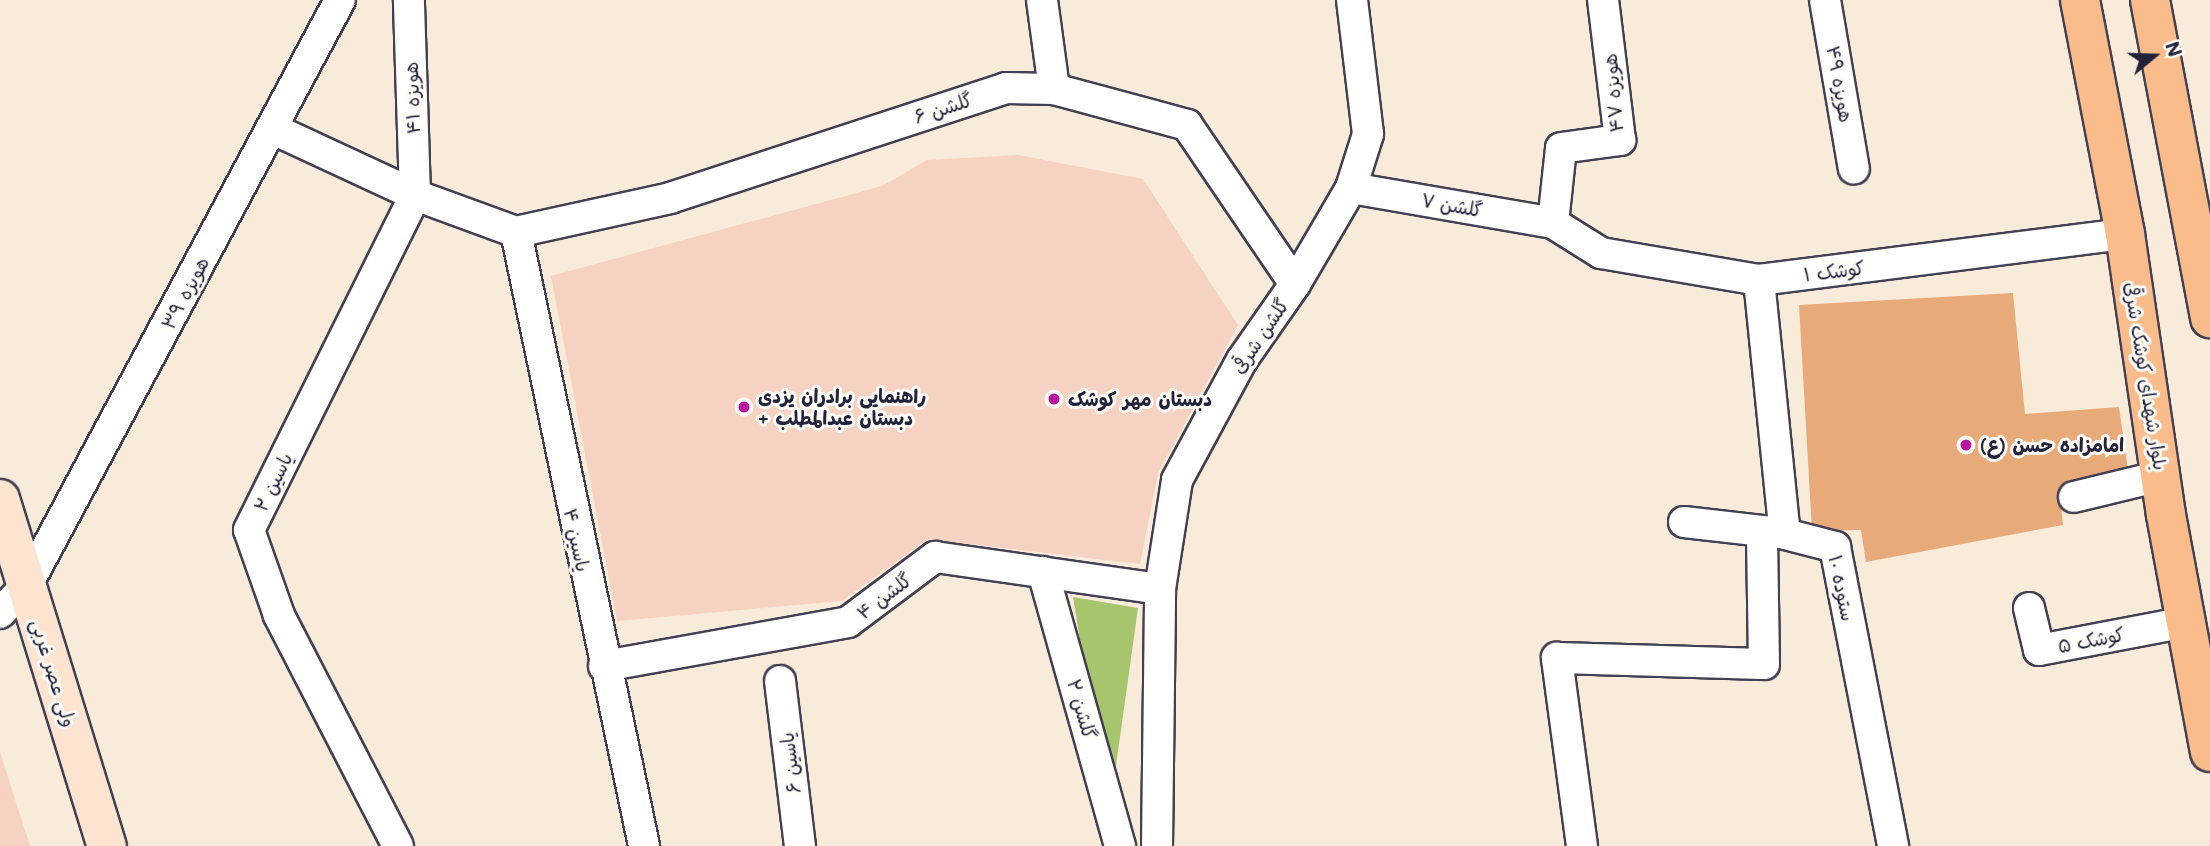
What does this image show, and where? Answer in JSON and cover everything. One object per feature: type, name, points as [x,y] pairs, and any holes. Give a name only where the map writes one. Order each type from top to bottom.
[{"type":"main road","name":"بلوار شهدای کوشک شرقی","points":[[2080,0],[2124,234],[2161,476],[2210,752]]},
{"type":"main road","points":[[2150,0],[2210,318]]},
{"type":"main road","name":"ولی عصر غربی","points":[[0,499],[107,846]]},
{"type":"street","name":"هویزه ۳۹","points":[[0,613],[27,585],[273,130],[340,0]]},
{"type":"street","name":"هویزه ۴۱","points":[[409,0],[415,195]]},
{"type":"street","points":[[1042,0],[1054,89]]},
{"type":"street","name":"گلشن شرقی","points":[[1157,846],[1160,589],[1177,480],[1242,360],[1295,284],[1351,188],[1368,134],[1352,0]]},
{"type":"street","name":"هویزه ۴۷","points":[[1553,223],[1561,148],[1620,140],[1603,0]]},
{"type":"street","name":"هویزه ۴۹","points":[[1825,0],[1854,169]]},
{"type":"street","name":"گلشن ۶","points":[[516,232],[670,198],[1006,88],[1054,89],[1187,125],[1295,284]]},
{"type":"street","points":[[273,130],[415,195],[516,232]]},
{"type":"street","name":"گلشن ۷","points":[[1351,188],[1553,223]]},
{"type":"street","name":"یاسین ۲","points":[[398,846],[279,615],[249,530],[415,195]]},
{"type":"street","name":"کوشک ۱","points":[[1553,223],[1601,253],[1759,280],[2124,234]]},
{"type":"street","name":"یاسین ۴","points":[[516,232],[604,666],[644,846]]},
{"type":"street","points":[[1582,846],[1557,658],[1764,664],[1773,533],[1759,280]]},
{"type":"street","points":[[2074,497],[2161,476]]},
{"type":"street","points":[[1684,522],[1773,533]]},
{"type":"street","name":"ستوده ۱۰","points":[[1773,533],[1835,547],[1893,846]]},
{"type":"street","name":"گلشن ۴","points":[[604,666],[848,622],[935,557],[1160,589]]},
{"type":"street","name":"گلشن ۲","points":[[1044,572],[1120,846]]},
{"type":"street","name":"کوشک ۵","points":[[2029,608],[2039,650],[2186,622]]},
{"type":"street","name":"یاسین ۶","points":[[780,681],[800,846]]},
{"type":"shaded area","points":[[1018,155],[1143,179],[1238,325],[1158,473],[1140,564],[928,539],[842,601],[617,621],[551,276],[882,186],[927,160]]},
{"type":"shaded area","points":[[0,752],[30,846],[0,846]]},
{"type":"green space","points":[[1073,597],[1138,608],[1109,816]]},
{"type":"building","name":"امامزاده حسن (ع)","points":[[2013,293],[2025,414],[2119,407],[2129,477],[2060,497],[2063,525],[1866,562],[1861,530],[1812,531],[1799,305]]},
{"type":"place","name":"دبستان مهر کوشک","points":[[1054,399]]},
{"type":"place","name":"راهنمایی برادران یزدی + دبستان عبدالمطلب","points":[[744,407]]},
{"type":"place","name":"امامزاده حسن (ع)","points":[[1966,445]]}]
